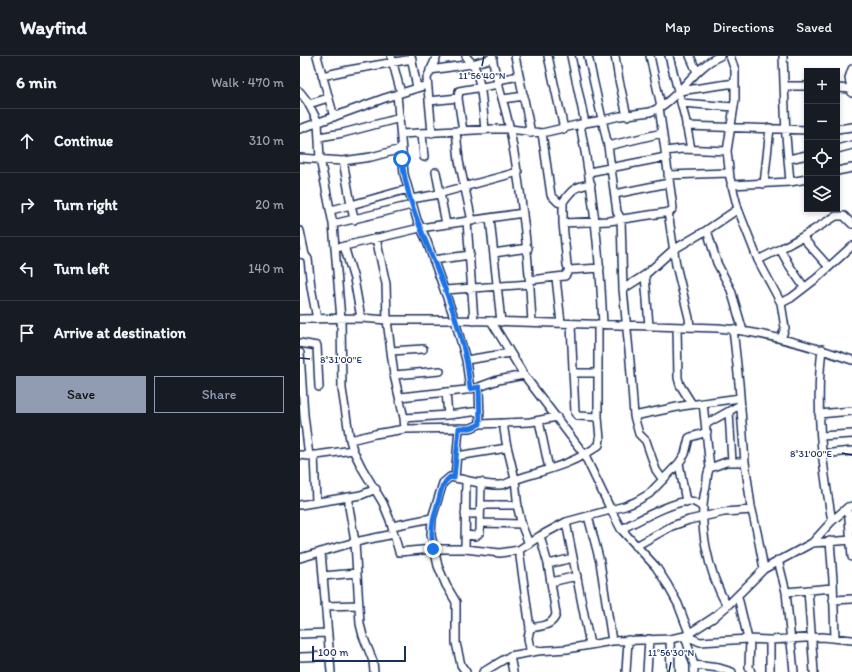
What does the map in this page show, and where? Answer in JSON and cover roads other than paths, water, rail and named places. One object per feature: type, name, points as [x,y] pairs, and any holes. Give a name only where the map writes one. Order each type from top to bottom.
[{"type":"street","points":[[317,56],[334,117]]},
{"type":"street","points":[[432,133],[427,78],[437,56]]},
{"type":"street","points":[[466,56],[474,67],[479,86],[485,130]]},
{"type":"street","points":[[515,56],[531,133]]},
{"type":"street","points":[[548,56],[564,128]]},
{"type":"street","points":[[466,672],[461,665],[456,643],[456,602],[446,585],[433,549],[431,535],[432,518],[443,483],[450,477],[502,485],[515,479],[569,463],[599,445],[600,442],[597,373],[600,324],[600,268],[583,123],[571,56]]},
{"type":"street","points":[[588,56],[608,146],[617,212],[621,219],[623,290],[634,416],[639,434],[646,441],[656,470],[663,480]]},
{"type":"street","points":[[616,56],[619,80],[627,116]]},
{"type":"street","points":[[563,223],[621,219],[670,212],[673,208],[662,133],[660,107],[650,56]]},
{"type":"street","points":[[668,56],[679,92],[691,149]]},
{"type":"street","points":[[690,56],[697,72]]},
{"type":"street","points":[[730,56],[734,70],[735,83],[734,107],[727,151],[731,185],[738,209],[758,260],[781,303],[785,328],[781,339]]},
{"type":"street","points":[[783,56],[790,182]]},
{"type":"street","points":[[322,76],[392,59],[411,57],[417,88]]},
{"type":"street","points":[[430,70],[472,64],[492,57],[510,129],[518,172],[528,248],[532,322]]},
{"type":"street","points":[[401,134],[510,129],[531,133],[542,133],[583,123],[650,112],[660,107],[679,92],[697,72],[715,57]]},
{"type":"street","points":[[392,59],[399,93],[401,149],[404,174],[411,202],[420,228],[456,320],[466,360],[470,389]]},
{"type":"street","points":[[840,89],[851,91],[849,78],[852,69]]},
{"type":"street","points":[[474,321],[469,221],[459,161],[458,93],[460,90],[519,76]]},
{"type":"street","points":[[679,92],[735,83]]},
{"type":"street","points":[[300,129],[399,93],[427,85]]},
{"type":"street","points":[[785,86],[804,86]]},
{"type":"street","points":[[300,92],[309,104],[318,122],[320,159],[334,224],[341,318],[342,390],[350,440],[362,468],[383,503],[392,526],[399,552],[433,549],[465,549],[500,553],[519,550],[540,536],[566,522],[635,502],[649,494],[686,454],[689,438],[707,432]]},
{"type":"street","points":[[503,99],[524,96]]},
{"type":"street","points":[[309,104],[328,98]]},
{"type":"street","points":[[429,102],[458,98]]},
{"type":"street","points":[[681,103],[734,107]]},
{"type":"street","points":[[319,136],[343,133],[400,118]]},
{"type":"street","points":[[686,126],[804,130]]},
{"type":"street","points":[[840,129],[852,127]]},
{"type":"street","points":[[764,184],[770,128]]},
{"type":"street","points":[[422,133],[424,157]]},
{"type":"street","points":[[542,133],[551,195],[558,202],[563,204]]},
{"type":"street","points":[[608,146],[662,133]]},
{"type":"street","points":[[840,149],[852,145]]},
{"type":"street","points":[[300,158],[343,161],[371,157],[401,149]]},
{"type":"street","points":[[589,172],[691,149],[727,151]]},
{"type":"street","points":[[789,159],[804,156]]},
{"type":"street","points":[[343,161],[354,220]]},
{"type":"street","points":[[840,171],[852,168]]},
{"type":"street","points":[[436,172],[446,224]]},
{"type":"street","points":[[334,224],[354,220],[440,193],[518,172]]},
{"type":"street","points":[[668,174],[729,173]]},
{"type":"street","points":[[731,185],[764,184],[804,180]]},
{"type":"street","points":[[615,194],[669,183]]},
{"type":"street","points":[[570,270],[567,265],[563,223],[563,204],[566,198],[576,187],[591,184]]},
{"type":"street","points":[[331,210],[408,189]]},
{"type":"street","points":[[623,290],[646,275],[673,250],[707,230],[738,209]]},
{"type":"street","points":[[668,212],[673,250],[690,327]]},
{"type":"street","points":[[336,248],[420,228],[523,213]]},
{"type":"street","points":[[758,260],[802,237],[836,216],[844,216],[852,224]]},
{"type":"street","points":[[490,218],[501,322]]},
{"type":"street","points":[[707,230],[717,264],[731,290],[743,331]]},
{"type":"street","points":[[300,231],[303,255],[308,259],[317,319]]},
{"type":"street","points":[[802,237],[828,266]]},
{"type":"street","points":[[376,238],[387,289],[387,320],[394,375],[404,418],[404,429]]},
{"type":"street","points":[[344,246],[354,279],[361,318]]},
{"type":"street","points":[[781,303],[791,298],[817,278],[828,266],[852,246]]},
{"type":"street","points":[[494,253],[528,248]]},
{"type":"street","points":[[780,249],[804,287]]},
{"type":"street","points":[[433,260],[470,255]]},
{"type":"street","points":[[570,270],[600,268]]},
{"type":"street","points":[[445,290],[497,286],[556,278],[566,276],[570,270]]},
{"type":"street","points":[[646,275],[649,326]]},
{"type":"street","points":[[556,278],[561,323]]},
{"type":"street","points":[[300,319],[361,318],[387,320],[456,320],[733,329],[822,349],[852,360]]},
{"type":"street","points":[[491,321],[524,375],[584,454],[621,529],[656,567],[667,584],[678,604],[687,635],[694,668],[715,668],[732,672]]},
{"type":"street","points":[[572,324],[576,415],[598,417]]},
{"type":"street","points":[[677,327],[678,378],[684,394],[692,404]]},
{"type":"street","points":[[733,329],[745,462],[752,510],[758,532],[764,569]]},
{"type":"street","points":[[300,343],[317,346],[318,387]]},
{"type":"street","points":[[391,351],[423,349]]},
{"type":"street","points":[[822,349],[819,376],[819,414],[822,454],[832,521]]},
{"type":"street","points":[[300,353],[304,415],[312,455],[316,502]]},
{"type":"street","points":[[466,360],[510,353]]},
{"type":"street","points":[[394,375],[440,371]]},
{"type":"street","points":[[573,373],[597,373]]},
{"type":"street","points":[[400,397],[470,389],[498,380],[524,375]]},
{"type":"street","points":[[479,387],[480,424]]},
{"type":"street","points":[[446,392],[448,415]]},
{"type":"street","points":[[634,416],[692,404],[740,402]]},
{"type":"street","points":[[706,424],[728,412],[740,402]]},
{"type":"street","points":[[703,403],[710,468],[703,500],[704,534],[707,550],[717,583],[728,606]]},
{"type":"street","points":[[404,418],[480,411]]},
{"type":"street","points":[[819,414],[852,411]]},
{"type":"street","points":[[728,412],[732,462]]},
{"type":"street","points":[[350,440],[404,429],[471,428],[480,424],[518,423],[539,421],[557,417]]},
{"type":"street","points":[[539,421],[549,469]]},
{"type":"street","points":[[503,423],[507,448],[515,479],[521,524],[529,544]]},
{"type":"street","points":[[454,478],[459,428]]},
{"type":"street","points":[[821,436],[852,434]]},
{"type":"street","points":[[457,456],[507,448]]},
{"type":"street","points":[[300,455],[353,450]]},
{"type":"street","points":[[822,454],[852,451]]},
{"type":"street","points":[[710,468],[717,464],[745,462]]},
{"type":"street","points":[[679,463],[686,502]]},
{"type":"street","points":[[465,549],[466,480]]},
{"type":"street","points":[[465,535],[479,535],[480,532],[481,482]]},
{"type":"street","points":[[300,505],[361,495],[376,490]]},
{"type":"street","points":[[349,497],[349,507],[355,542],[362,636],[373,661],[374,672]]},
{"type":"street","points":[[621,529],[669,507],[686,502],[694,502],[703,508]]},
{"type":"street","points":[[481,504],[518,505]]},
{"type":"street","points":[[483,672],[510,656],[538,651],[568,649],[612,641],[670,639],[687,635],[714,618],[728,606],[764,569],[778,560],[812,543],[832,521],[850,506]]},
{"type":"street","points":[[850,506],[852,557]]},
{"type":"street","points":[[636,546],[672,526],[689,520],[728,512],[752,510]]},
{"type":"street","points":[[465,514],[480,514]]},
{"type":"street","points":[[588,516],[600,562],[612,641]]},
{"type":"street","points":[[392,526],[432,518]]},
{"type":"street","points":[[566,522],[590,645]]},
{"type":"street","points":[[480,523],[521,524]]},
{"type":"street","points":[[300,558],[355,542],[394,534]]},
{"type":"street","points":[[530,628],[543,626],[552,622],[556,614],[548,564],[540,536]]},
{"type":"street","points":[[812,543],[851,540]]},
{"type":"street","points":[[830,542],[835,638]]},
{"type":"street","points":[[519,550],[530,628],[528,638],[530,649],[538,651]]},
{"type":"street","points":[[321,552],[331,672]]},
{"type":"street","points":[[548,564],[573,558]]},
{"type":"street","points":[[778,560],[786,592],[794,672]]},
{"type":"street","points":[[323,576],[357,573]]},
{"type":"street","points":[[550,582],[577,576]]},
{"type":"street","points":[[786,592],[833,588]]},
{"type":"street","points":[[808,590],[814,672]]},
{"type":"street","points":[[738,597],[749,639],[749,666],[751,672]]},
{"type":"street","points":[[833,600],[852,599]]},
{"type":"street","points":[[325,606],[359,605]]},
{"type":"street","points":[[300,634],[328,633]]},
{"type":"street","points":[[687,635],[700,642],[749,639],[770,640],[811,638],[852,640]]},
{"type":"street","points":[[670,639],[671,672]]},
{"type":"street","points":[[626,672],[628,640]]},
{"type":"street","points":[[647,672],[649,640]]},
{"type":"street","points":[[770,640],[770,672]]},
{"type":"street","points":[[300,657],[330,656]]},
{"type":"street","points":[[510,656],[514,672]]}]
